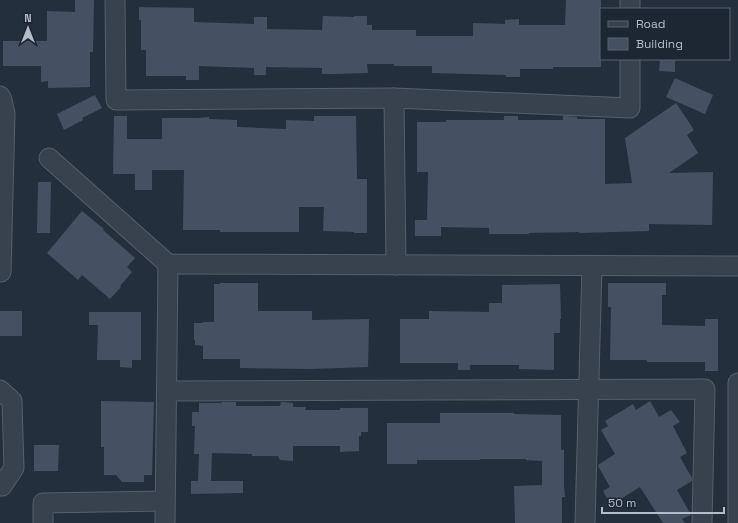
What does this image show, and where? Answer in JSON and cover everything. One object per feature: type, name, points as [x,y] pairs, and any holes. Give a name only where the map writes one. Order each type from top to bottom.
[{"type":"lane","points":[[115,0],[116,100],[394,98],[630,108],[630,60]]},
{"type":"lane","points":[[0,96],[5,114],[0,272]]},
{"type":"lane","points":[[394,98],[396,265]]},
{"type":"lane","points":[[49,158],[168,264],[738,266]]},
{"type":"lane","points":[[165,523],[168,264]]},
{"type":"lane","points":[[585,523],[592,266]]},
{"type":"lane","points":[[738,383],[738,523]]},
{"type":"lane","points":[[167,391],[705,389],[702,523]]},
{"type":"lane","points":[[0,390],[12,401],[14,468],[2,486],[0,486]]},
{"type":"lane","points":[[43,523],[43,503],[165,501]]},
{"type":"building","points":[[75,0],[94,0],[93,52],[90,52],[90,87],[48,88],[48,81],[41,82],[41,66],[3,66],[3,41],[47,41],[47,11],[75,12]]},
{"type":"building","points":[[566,0],[601,0],[601,67],[520,69],[520,77],[506,77],[506,75],[432,73],[432,66],[394,66],[394,64],[367,64],[368,73],[336,74],[322,74],[322,68],[266,67],[266,75],[254,75],[254,68],[199,66],[199,80],[186,80],[186,76],[146,76],[146,50],[141,50],[141,20],[139,20],[139,7],[194,8],[194,22],[254,24],[254,17],[267,17],[267,29],[322,30],[323,16],[367,16],[367,25],[372,25],[372,30],[416,30],[416,36],[473,36],[473,23],[505,24],[505,20],[519,19],[519,25],[565,25]]},
{"type":"building","points":[[660,60],[675,60],[675,72],[659,71]]},
{"type":"building","points":[[675,78],[713,95],[705,114],[666,97]]},
{"type":"building","points":[[95,95],[102,108],[82,118],[83,120],[64,130],[57,114]]},
{"type":"building","points":[[676,103],[694,130],[687,135],[698,153],[669,173],[713,172],[712,225],[649,224],[649,231],[529,234],[489,234],[489,228],[441,227],[441,236],[415,236],[415,220],[427,220],[428,172],[417,172],[417,122],[446,122],[446,120],[504,120],[504,116],[518,116],[518,120],[563,120],[563,116],[577,117],[577,119],[605,119],[605,184],[632,183],[625,138]]},
{"type":"building","points":[[114,116],[127,116],[127,139],[162,139],[162,118],[209,117],[209,119],[237,120],[237,127],[286,129],[286,120],[314,121],[314,116],[356,116],[357,179],[367,179],[367,233],[323,231],[324,207],[299,207],[299,232],[220,232],[220,230],[183,230],[184,170],[152,170],[152,190],[135,190],[135,174],[113,174]]},
{"type":"building","points":[[38,182],[51,182],[50,233],[37,233]]},
{"type":"building","points":[[82,211],[135,258],[127,267],[132,272],[110,299],[82,275],[78,280],[47,253]]},
{"type":"building","points":[[258,283],[258,311],[312,311],[312,320],[369,319],[368,367],[311,369],[240,368],[240,359],[203,359],[203,346],[195,345],[194,323],[214,322],[214,284]]},
{"type":"building","points":[[608,283],[666,283],[666,295],[662,295],[662,325],[705,326],[705,319],[718,319],[718,371],[705,371],[705,362],[647,362],[647,360],[610,360],[611,307],[608,307]]},
{"type":"building","points":[[560,284],[561,319],[560,333],[554,333],[554,370],[519,369],[519,365],[470,365],[470,370],[458,370],[458,363],[400,363],[400,319],[429,319],[429,311],[489,312],[489,303],[502,303],[502,285]]},
{"type":"building","points":[[0,311],[22,311],[22,336],[0,336]]},
{"type":"building","points":[[89,312],[141,312],[141,360],[132,360],[132,368],[120,367],[120,360],[97,360],[98,325],[89,325]]},
{"type":"building","points":[[101,401],[154,402],[152,475],[144,475],[144,482],[122,482],[116,475],[104,475],[104,447],[101,447]]},
{"type":"building","points":[[650,401],[659,417],[671,410],[680,422],[673,426],[687,453],[680,457],[692,478],[692,481],[677,490],[691,515],[682,519],[685,523],[663,523],[640,487],[611,505],[603,491],[610,487],[598,465],[615,454],[601,430],[608,426],[605,421],[633,404],[636,410]]},
{"type":"building","points":[[236,402],[236,406],[280,406],[281,402],[293,403],[293,407],[306,407],[305,410],[368,408],[368,432],[361,432],[361,436],[359,436],[359,451],[340,452],[340,446],[293,446],[293,461],[280,460],[278,456],[212,453],[211,481],[243,481],[243,493],[191,494],[191,481],[198,481],[199,454],[194,454],[195,426],[192,426],[192,412],[199,412],[199,403]]},
{"type":"building","points":[[440,413],[514,413],[561,415],[561,450],[564,450],[565,497],[562,497],[562,523],[515,523],[514,486],[542,485],[542,461],[526,459],[417,460],[417,464],[387,464],[387,423],[440,423]]},
{"type":"building","points":[[34,445],[59,445],[58,471],[34,471]]}]
